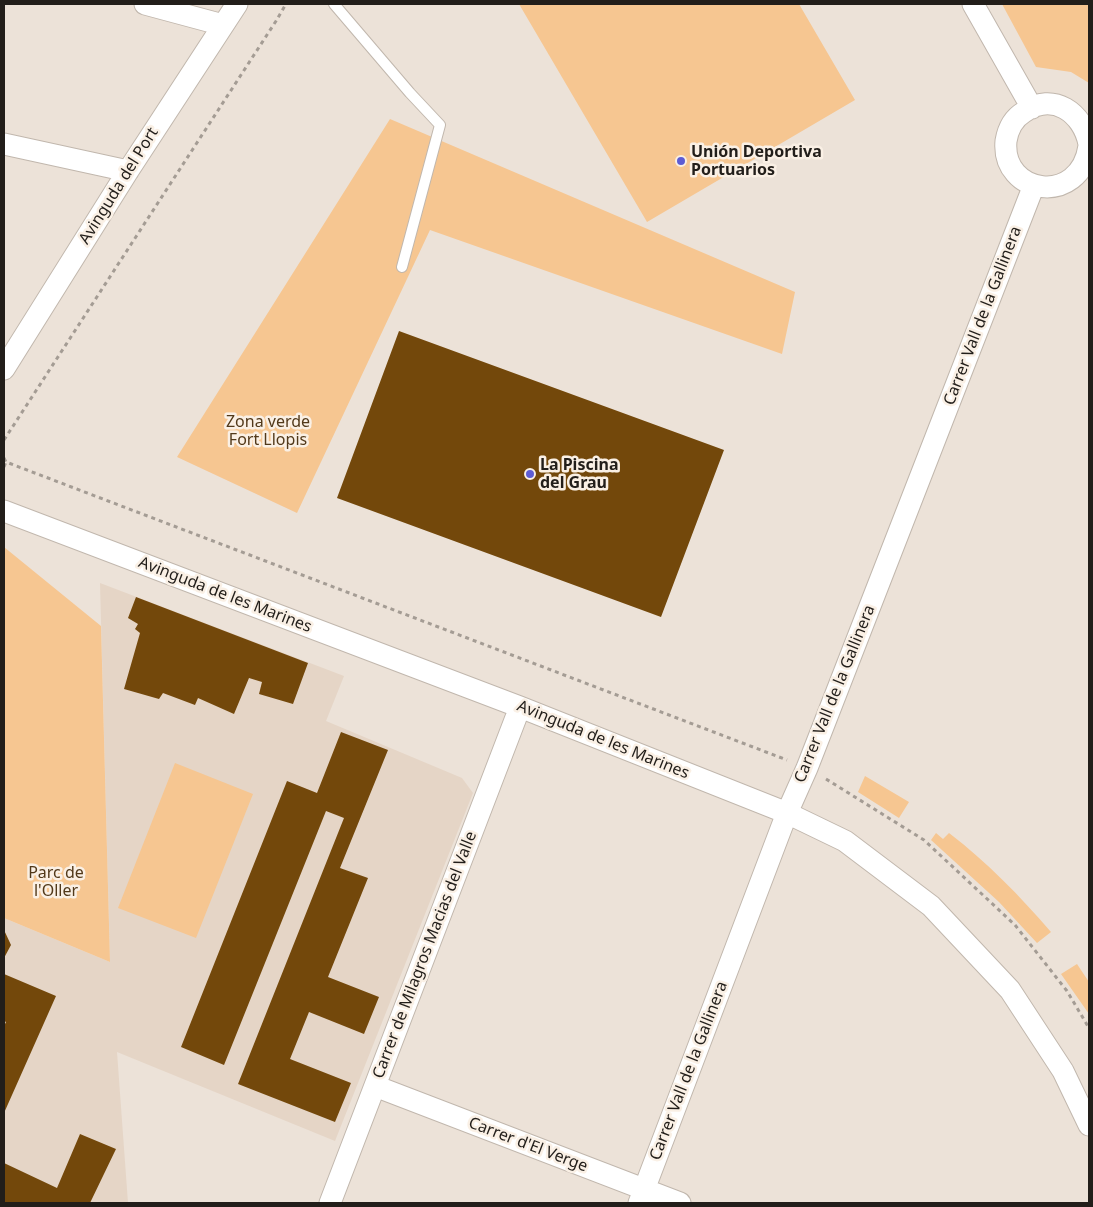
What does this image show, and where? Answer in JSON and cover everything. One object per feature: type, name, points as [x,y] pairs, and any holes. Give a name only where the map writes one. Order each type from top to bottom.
[{"type":"street","points":[[145,4],[223,25]]},
{"type":"street","name":"Avinguda del Port","points":[[4,369],[128,171],[237,4]]},
{"type":"street","points":[[973,4],[1032,108]]},
{"type":"street","points":[[1045,104],[1058,105],[1070,111],[1080,120],[1087,132],[1089,145],[1087,158],[1081,170],[1072,179],[1060,186],[1047,187],[1034,185],[1025,181],[1017,174],[1007,157],[1006,147],[1010,128],[1023,112],[1045,104]]},
{"type":"street","points":[[4,144],[128,171]]},
{"type":"street","name":"Carrer Vall de la Gallinera","points":[[642,1196],[787,813],[807,768],[1034,185]]},
{"type":"street","name":"Avinguda de les Marines","points":[[4,511],[520,707],[787,813],[845,841],[931,906],[1010,990],[1063,1071],[1089,1125]]},
{"type":"street","name":"Carrer de Milagros Macias del Valle","points":[[330,1203],[520,707]]},
{"type":"street","name":"Carrer d'El Verge","points":[[375,1086],[642,1196],[680,1203]]},
{"type":"lane","points":[[334,4],[410,93],[440,124],[402,267]]},
{"type":"path","points":[[4,440],[286,4]]},
{"type":"path","points":[[4,467],[5,460],[807,768],[924,840],[1016,925],[1067,991],[1089,1028]]},
{"type":"shaded area","points":[[100,583],[344,676],[326,721],[462,778],[473,793],[335,1141],[117,1052],[128,1203],[4,1203],[4,918],[110,962]]},
{"type":"green space","name":"Unión Deportiva Portuarios","points":[[519,4],[799,4],[855,100],[647,222]]},
{"type":"green space","points":[[1002,4],[1089,4],[1089,83],[1071,72],[1036,67]]},
{"type":"green space","name":"Zona verde Fort Llopis","points":[[390,119],[795,292],[782,354],[430,230],[297,513],[177,457]]},
{"type":"green space","name":"Parc de l'Oller","points":[[4,547],[101,626],[110,962],[4,918]]},
{"type":"green space","points":[[175,763],[253,794],[196,938],[118,908]]},
{"type":"green space","points":[[865,776],[909,802],[899,818],[858,792]]},
{"type":"green space","points":[[936,833],[943,839],[949,833],[977,856],[1015,892],[1051,932],[1037,943],[999,902],[931,840]]},
{"type":"green space","points":[[1077,964],[1089,982],[1089,1014],[1061,974]]},
{"type":"building","name":"La Piscina del Grau","points":[[399,331],[724,450],[661,617],[337,498]]},
{"type":"building","points":[[136,597],[308,663],[293,704],[259,694],[262,682],[249,678],[234,714],[198,698],[195,705],[163,693],[159,699],[124,689],[140,633],[135,629],[138,624],[128,618]]},
{"type":"building","points":[[341,732],[388,750],[340,868],[368,878],[328,977],[379,997],[364,1034],[309,1012],[290,1059],[351,1083],[335,1122],[238,1084],[344,818],[326,811],[224,1065],[181,1047],[287,781],[317,793]]},
{"type":"building","points":[[4,930],[11,945],[4,958]]},
{"type":"building","points":[[4,974],[56,996],[4,1113],[4,1026],[6,1022],[4,1021]]},
{"type":"building","points":[[80,1134],[116,1149],[90,1203],[4,1203],[4,1163],[57,1188]]},
{"type":"place","name":"Unión Deportiva Portuarios","points":[[681,161]]},
{"type":"place","name":"La Piscina del Grau","points":[[530,474]]}]
